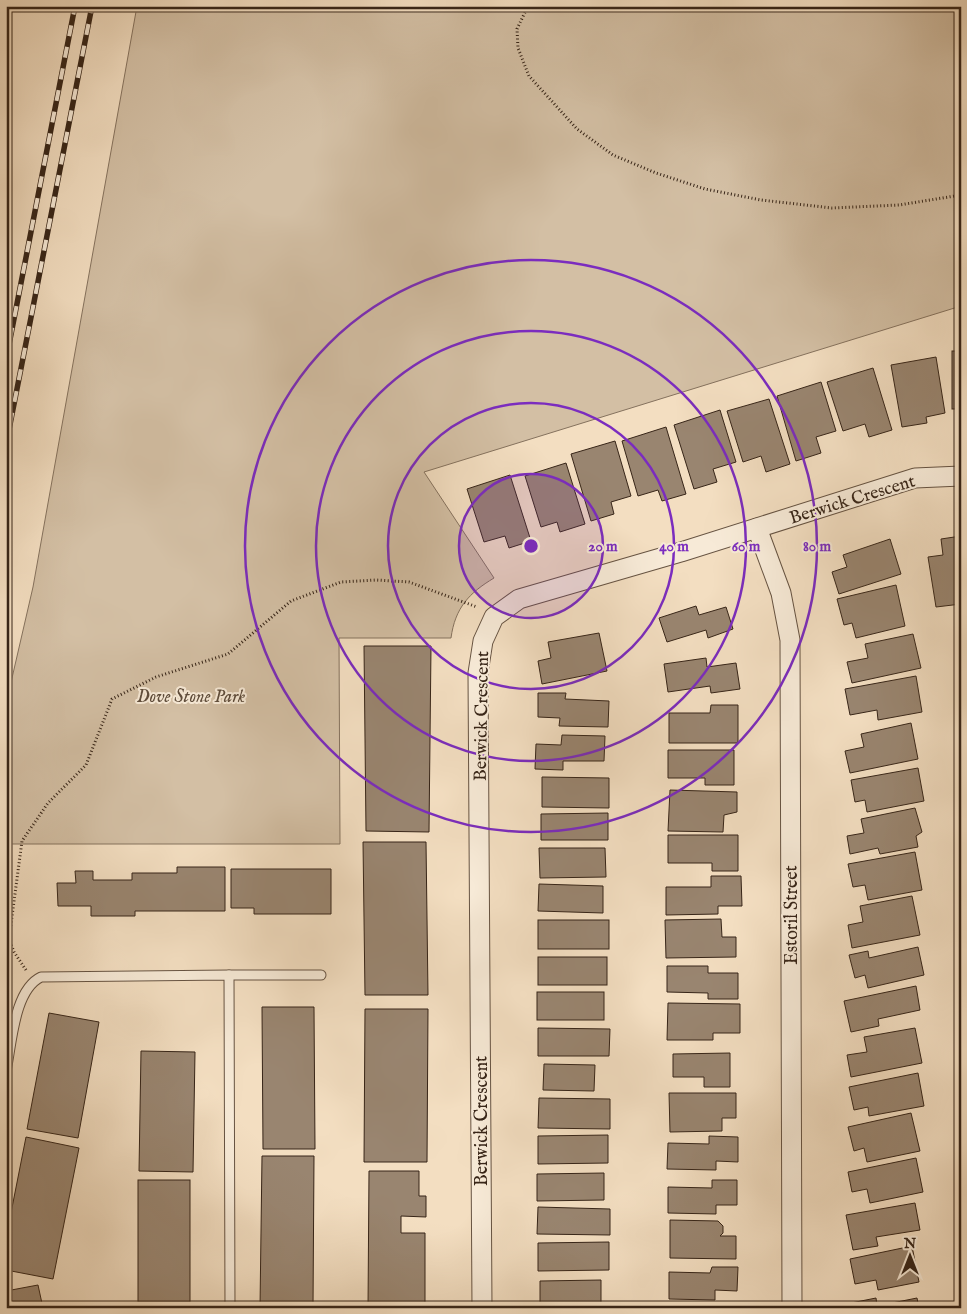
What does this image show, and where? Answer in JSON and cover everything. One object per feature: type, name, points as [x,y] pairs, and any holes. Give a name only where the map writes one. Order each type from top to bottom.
[{"type":"street","name":"Berwick Crescent","points":[[482,1308],[478,674],[483,641],[494,617],[519,599],[757,528],[915,478],[961,476]]},
{"type":"street","name":"Estoril Street","points":[[757,528],[781,593],[790,640],[792,1308]]},
{"type":"lane","points":[[229,975],[230,1308]]},
{"type":"lane","points":[[6,1070],[21,1000],[32,982],[41,977],[321,975]]},
{"type":"path","points":[[528,6],[516,30],[518,48],[529,76],[577,129],[613,156],[705,189],[761,200],[814,206],[832,208],[898,205],[961,195]]},
{"type":"path","points":[[32,982],[14,952],[9,939],[22,841],[48,803],[86,764],[112,698],[156,678],[228,654],[291,601],[341,582],[376,580],[409,582],[470,603],[494,617]]},
{"type":"green space","name":"Dove Stone Park","points":[[137,6],[961,6],[961,306],[424,472],[494,578],[477,589],[465,602],[456,618],[451,638],[339,638],[340,844],[6,844],[6,704],[33,587]]},
{"type":"building","points":[[952,351],[961,351],[961,409],[952,409]]},
{"type":"building","points":[[936,357],[945,413],[926,417],[927,423],[902,427],[891,365]]},
{"type":"building","points":[[873,368],[892,430],[869,437],[865,424],[843,431],[827,382]]},
{"type":"building","points":[[821,382],[836,431],[816,437],[821,453],[796,461],[777,396]]},
{"type":"building","points":[[769,399],[790,464],[766,472],[761,456],[743,462],[727,411]]},
{"type":"building","points":[[720,410],[736,462],[713,469],[717,482],[694,489],[674,425]]},
{"type":"building","points":[[666,427],[686,494],[662,501],[658,490],[638,496],[622,441]]},
{"type":"building","points":[[615,441],[631,496],[611,502],[614,514],[591,521],[571,454]]},
{"type":"building","points":[[566,463],[585,524],[560,532],[557,522],[541,527],[525,476]]},
{"type":"building","points":[[510,475],[531,541],[509,548],[505,536],[484,542],[467,489]]},
{"type":"building","points":[[961,536],[961,604],[936,607],[928,557],[943,555],[941,539]]},
{"type":"building","points":[[890,539],[901,574],[839,594],[832,572],[847,567],[843,555]]},
{"type":"building","points":[[896,585],[905,626],[856,638],[852,623],[844,625],[837,599]]},
{"type":"building","points":[[696,606],[699,615],[726,607],[733,629],[708,638],[706,630],[667,642],[659,618]]},
{"type":"building","points":[[599,633],[607,671],[542,684],[538,661],[551,658],[548,642]]},
{"type":"building","points":[[913,634],[921,668],[852,683],[847,662],[868,658],[865,644]]},
{"type":"building","points":[[364,646],[431,646],[429,832],[366,831]]},
{"type":"building","points":[[706,658],[707,667],[736,663],[740,689],[711,693],[710,686],[668,692],[664,664]]},
{"type":"building","points":[[916,676],[922,712],[878,720],[877,710],[850,715],[845,689]]},
{"type":"building","points":[[538,693],[566,693],[565,699],[609,701],[608,727],[559,726],[560,718],[538,717]]},
{"type":"building","points":[[711,705],[738,705],[738,743],[669,743],[669,713],[710,713]]},
{"type":"building","points":[[911,723],[918,759],[850,773],[845,751],[864,747],[861,734]]},
{"type":"building","points":[[562,735],[605,736],[604,761],[563,761],[563,770],[535,769],[536,744],[561,745]]},
{"type":"building","points":[[668,750],[734,750],[734,785],[705,785],[705,778],[668,778]]},
{"type":"building","points":[[918,768],[924,801],[867,812],[865,800],[855,802],[851,780]]},
{"type":"building","points":[[542,777],[609,778],[609,808],[542,807]]},
{"type":"building","points":[[670,790],[737,792],[737,812],[724,815],[723,832],[668,831]]},
{"type":"building","points":[[915,808],[922,832],[916,836],[918,847],[880,854],[878,848],[850,854],[847,836],[864,833],[861,819]]},
{"type":"building","points":[[608,813],[608,840],[541,840],[541,814]]},
{"type":"building","points":[[668,835],[738,835],[738,871],[712,871],[712,863],[668,863]]},
{"type":"building","points":[[363,842],[426,842],[428,995],[365,995]]},
{"type":"building","points":[[539,848],[605,848],[606,877],[540,878]]},
{"type":"building","points":[[915,852],[922,890],[868,900],[865,885],[853,887],[848,864]]},
{"type":"building","points":[[177,867],[225,867],[225,911],[135,911],[135,916],[91,916],[91,906],[58,906],[57,883],[76,883],[75,871],[93,871],[93,880],[132,880],[132,873],[177,873]]},
{"type":"building","points":[[231,869],[331,869],[331,914],[254,914],[254,908],[231,908]]},
{"type":"building","points":[[711,876],[741,876],[742,906],[718,906],[718,914],[666,915],[666,887],[711,887]]},
{"type":"building","points":[[539,884],[603,886],[603,913],[538,911]]},
{"type":"building","points":[[912,896],[920,935],[852,948],[848,925],[863,922],[860,906]]},
{"type":"building","points":[[721,919],[722,937],[736,937],[736,957],[666,958],[665,920]]},
{"type":"building","points":[[538,920],[609,920],[609,949],[538,949]]},
{"type":"building","points":[[918,947],[924,975],[868,988],[865,975],[855,978],[849,955],[868,951],[869,958]]},
{"type":"building","points":[[538,957],[607,957],[607,985],[538,985]]},
{"type":"building","points":[[667,966],[708,966],[708,973],[738,973],[738,999],[708,999],[708,993],[667,992]]},
{"type":"building","points":[[916,986],[920,1010],[878,1019],[879,1026],[851,1032],[844,1001]]},
{"type":"building","points":[[537,992],[604,992],[604,1020],[537,1020]]},
{"type":"building","points":[[668,1003],[740,1004],[740,1033],[713,1033],[713,1040],[667,1040]]},
{"type":"building","points":[[262,1007],[314,1007],[315,1149],[263,1149]]},
{"type":"building","points":[[365,1009],[428,1009],[427,1162],[364,1162]]},
{"type":"building","points":[[49,1013],[99,1022],[78,1138],[27,1129]]},
{"type":"building","points":[[538,1028],[610,1029],[609,1056],[538,1056]]},
{"type":"building","points":[[915,1028],[922,1063],[851,1077],[847,1055],[867,1052],[864,1037]]},
{"type":"building","points":[[141,1051],[195,1052],[193,1172],[139,1171]]},
{"type":"building","points":[[730,1053],[730,1087],[704,1087],[704,1077],[673,1077],[673,1054]]},
{"type":"building","points":[[544,1064],[595,1065],[594,1091],[543,1090]]},
{"type":"building","points":[[918,1073],[924,1106],[869,1116],[868,1107],[854,1110],[849,1087]]},
{"type":"building","points":[[669,1093],[736,1093],[736,1118],[722,1118],[722,1131],[670,1132]]},
{"type":"building","points":[[539,1098],[610,1099],[610,1129],[538,1128]]},
{"type":"building","points":[[911,1113],[920,1151],[867,1162],[864,1148],[854,1151],[848,1127]]},
{"type":"building","points":[[608,1135],[608,1163],[538,1164],[538,1136]]},
{"type":"building","points":[[709,1136],[738,1137],[738,1162],[716,1161],[716,1170],[667,1169],[668,1143],[709,1144]]},
{"type":"building","points":[[26,1137],[79,1148],[53,1279],[6,1270],[6,1238]]},
{"type":"building","points":[[262,1156],[314,1156],[313,1308],[260,1308]]},
{"type":"building","points":[[916,1158],[923,1192],[870,1203],[867,1189],[852,1192],[848,1172]]},
{"type":"building","points":[[369,1171],[419,1171],[419,1196],[426,1196],[426,1217],[401,1216],[401,1233],[425,1233],[425,1308],[368,1308]]},
{"type":"building","points":[[604,1173],[604,1200],[537,1201],[537,1174]]},
{"type":"building","points":[[138,1180],[190,1180],[190,1302],[138,1302]]},
{"type":"building","points":[[712,1180],[737,1180],[737,1205],[716,1205],[716,1214],[668,1213],[668,1187],[712,1188]]},
{"type":"building","points":[[915,1203],[920,1230],[876,1237],[878,1246],[853,1250],[846,1215]]},
{"type":"building","points":[[538,1207],[610,1209],[610,1235],[537,1234]]},
{"type":"building","points":[[670,1220],[718,1221],[723,1226],[723,1233],[720,1236],[736,1236],[736,1259],[670,1258]]},
{"type":"building","points":[[609,1242],[609,1270],[538,1271],[538,1243]]},
{"type":"building","points":[[912,1246],[919,1282],[878,1290],[876,1280],[855,1284],[850,1259]]},
{"type":"building","points":[[712,1267],[738,1267],[737,1291],[715,1290],[715,1300],[669,1299],[669,1272],[710,1273]]},
{"type":"building","points":[[601,1280],[601,1306],[540,1306],[540,1281]]},
{"type":"building","points":[[38,1285],[43,1308],[6,1308],[6,1291]]},
{"type":"building","points":[[876,1298],[877,1306],[917,1298],[919,1308],[847,1308],[846,1304]]},
{"type":"railway","points":[[6,360],[75,6]]},
{"type":"railway","points":[[6,445],[92,6]]}]
